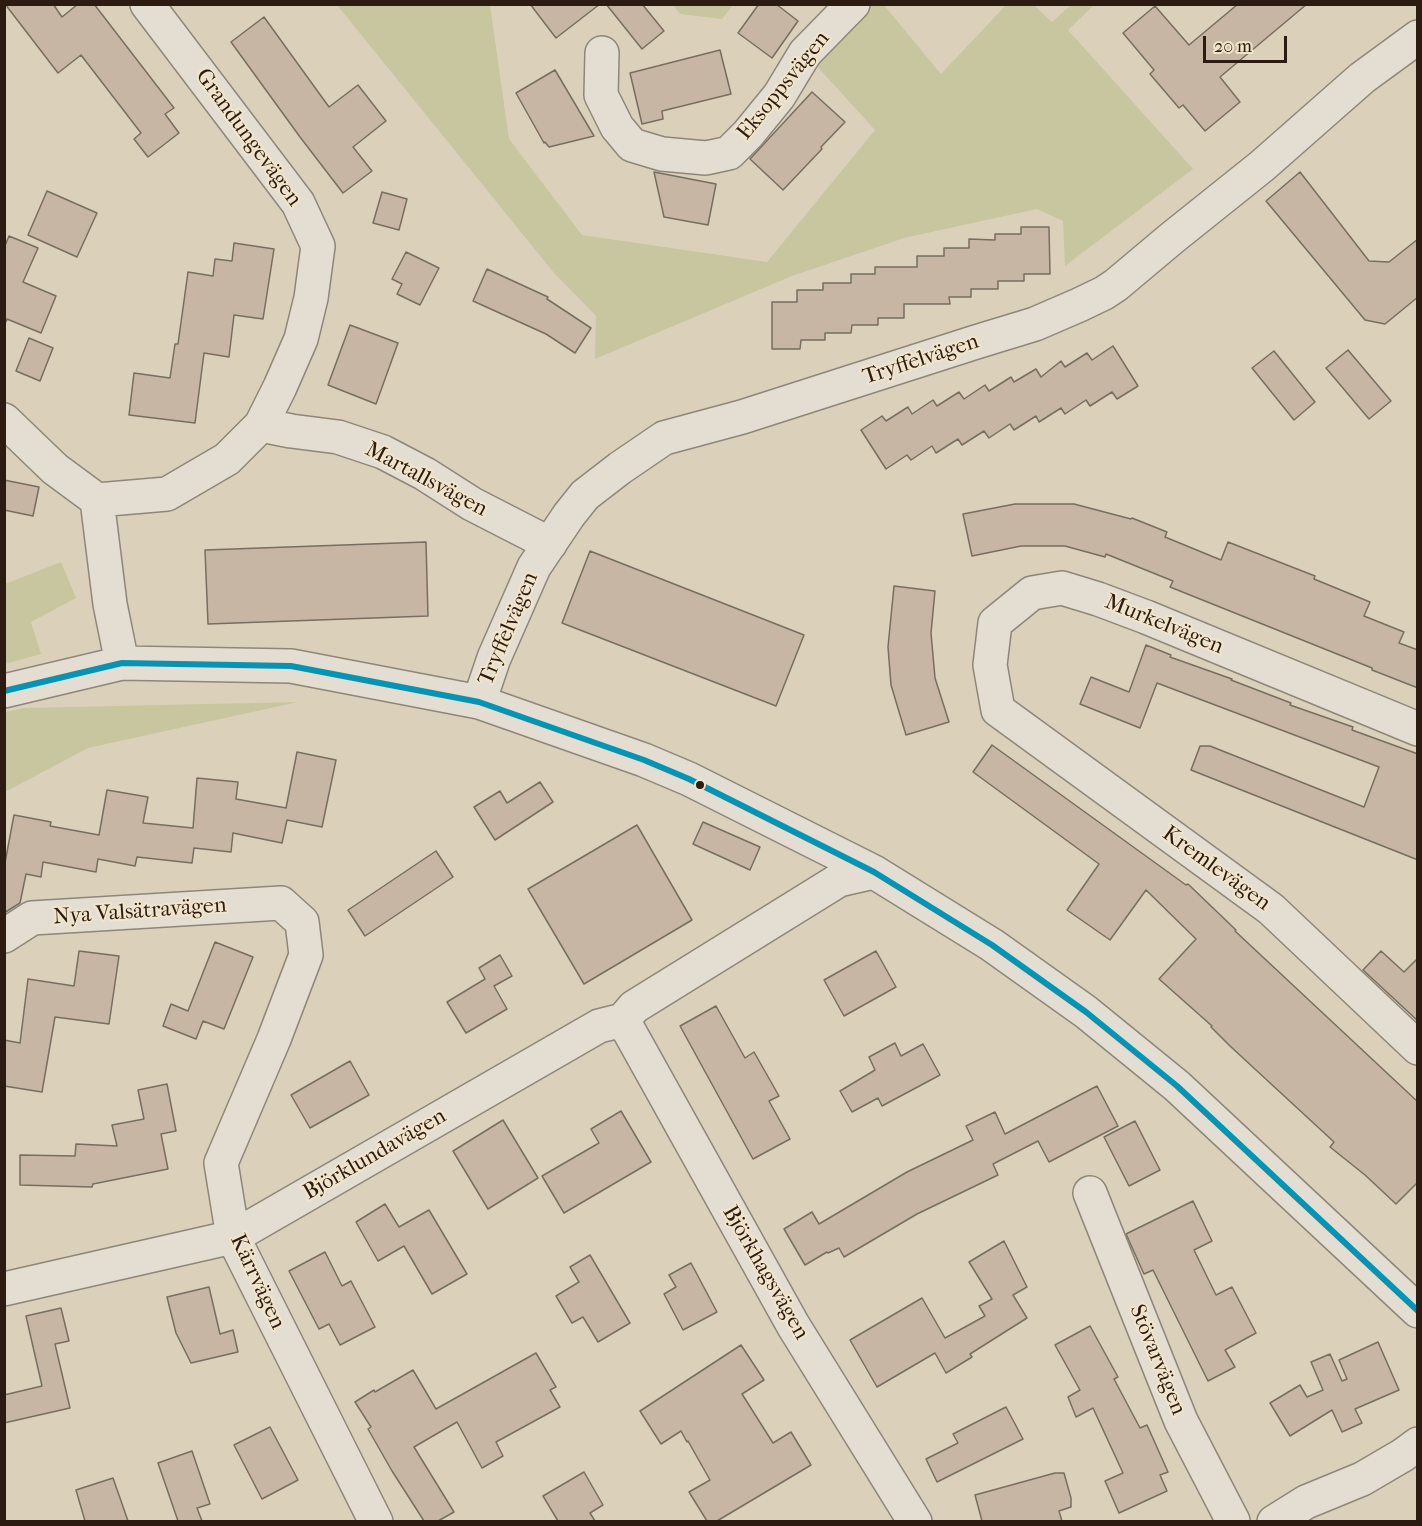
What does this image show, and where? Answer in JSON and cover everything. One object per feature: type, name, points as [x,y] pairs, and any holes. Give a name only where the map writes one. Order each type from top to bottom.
[{"type":"street","name":"Grandungevägen","points":[[97,500],[167,494],[227,459],[261,425],[301,339],[311,298],[318,246],[298,203],[147,4]]},
{"type":"street","name":"Eksoppsvägen","points":[[602,53],[601,95],[617,128],[632,146],[662,154],[706,158],[729,153],[779,96],[805,54],[853,4]]},
{"type":"street","name":"Tryffelvägen","points":[[478,702],[494,658],[534,567],[585,495],[620,468],[664,438],[742,417],[1035,324],[1110,289],[1262,166],[1362,78],[1418,37]]},
{"type":"street","points":[[4,420],[55,469],[97,500],[110,604],[122,663]]},
{"type":"street","name":"Martallsvägen","points":[[261,425],[338,437],[383,452],[425,474],[472,504],[550,544]]},
{"type":"street","name":"Murkelvägen","points":[[998,710],[990,665],[994,624],[1032,593],[1062,588],[1146,617],[1418,729]]},
{"type":"street","points":[[4,691],[122,663],[291,666],[478,702],[644,760],[689,779],[874,872],[992,945],[1086,1012],[1177,1086],[1418,1311]]},
{"type":"street","name":"Kremlevägen","points":[[998,710],[1271,909],[1418,1048]]},
{"type":"street","name":"Björklundavägen","points":[[4,1289],[233,1237],[599,1026],[623,1020],[633,1007],[839,880],[874,872]]},
{"type":"street","name":"Nya Valsätravägen","points":[[4,936],[32,918],[281,903]]},
{"type":"street","name":"Kärrvägen","points":[[281,903],[302,922],[306,955],[274,1039],[221,1163],[233,1237],[376,1521]]},
{"type":"street","name":"Björkhagsvägen","points":[[623,1020],[793,1325],[915,1521]]},
{"type":"street","name":"Stövarvägen","points":[[1090,1193],[1181,1421],[1233,1521]]},
{"type":"street","points":[[1274,1521],[1306,1502],[1362,1479],[1418,1444]]},
{"type":"shaded area","points":[[337,5],[490,5],[509,139],[582,235],[767,262],[875,130],[805,53],[853,5],[884,5],[941,74],[1006,5],[1034,5],[1052,22],[1071,5],[1094,5],[1068,30],[1193,169],[1065,266],[1063,221],[1037,209],[904,238],[792,276],[595,359],[596,316],[554,273]]},
{"type":"shaded area","points":[[673,5],[733,5],[722,19],[680,14]]},
{"type":"shaded area","points":[[61,562],[76,598],[31,622],[41,654],[5,664],[5,584]]},
{"type":"shaded area","points":[[298,702],[88,748],[5,792],[5,712],[23,708]]},
{"type":"building","points":[[5,4],[53,4],[62,17],[78,4],[94,4],[174,108],[165,114],[179,133],[148,157],[134,139],[141,133],[81,55],[58,73]]},
{"type":"building","points":[[530,4],[600,4],[556,38]]},
{"type":"building","points":[[606,4],[642,4],[664,31],[642,49]]},
{"type":"building","points":[[759,4],[776,4],[798,21],[772,58],[738,33]]},
{"type":"building","points":[[1238,4],[1307,4],[1220,77],[1240,102],[1205,131],[1183,105],[1179,108],[1150,74],[1154,70],[1123,33],[1155,6],[1189,45]]},
{"type":"building","points":[[264,17],[329,107],[358,85],[386,121],[353,147],[372,171],[343,193],[231,42]]},
{"type":"building","points":[[720,50],[731,94],[662,111],[663,119],[642,124],[630,73]]},
{"type":"building","points":[[555,70],[594,136],[549,147],[544,143],[516,93]]},
{"type":"building","points":[[812,92],[845,122],[783,190],[750,159]]},
{"type":"building","points":[[654,172],[716,184],[708,225],[664,217]]},
{"type":"building","points":[[1300,172],[1369,261],[1389,262],[1418,239],[1418,297],[1385,324],[1365,320],[1266,201]]},
{"type":"building","points":[[47,191],[97,213],[77,257],[28,235]]},
{"type":"building","points":[[382,192],[407,199],[399,230],[373,223]]},
{"type":"building","points":[[1021,227],[1049,227],[1050,274],[1024,274],[1024,281],[998,281],[998,289],[971,289],[971,297],[949,297],[950,304],[904,304],[904,318],[878,318],[878,325],[852,325],[851,333],[825,333],[825,340],[801,340],[800,349],[772,349],[772,302],[797,302],[797,290],[823,290],[823,283],[851,283],[851,274],[875,274],[875,267],[917,267],[917,256],[944,256],[944,248],[969,248],[969,239],[995,240],[995,234],[1021,234]]},
{"type":"building","points":[[9,236],[38,248],[23,282],[56,296],[41,333],[7,319],[4,326],[4,248]]},
{"type":"building","points":[[234,243],[274,249],[263,319],[234,315],[229,357],[204,353],[195,423],[129,415],[134,373],[170,378],[175,344],[178,344],[188,272],[213,276],[215,259],[232,261]]},
{"type":"building","points":[[406,252],[439,268],[420,305],[397,294],[402,284],[392,279]]},
{"type":"building","points":[[487,269],[548,297],[547,299],[591,328],[575,353],[546,334],[473,301]]},
{"type":"building","points":[[350,325],[398,343],[376,404],[328,385]]},
{"type":"building","points":[[29,338],[53,348],[40,381],[16,371]]},
{"type":"building","points":[[1113,346],[1138,386],[1117,399],[1112,392],[1090,406],[1086,400],[1065,414],[1061,408],[1039,422],[1036,416],[1014,430],[1010,424],[989,438],[984,431],[962,445],[958,439],[936,453],[932,446],[911,460],[907,455],[886,469],[861,430],[882,416],[886,421],[908,407],[912,414],[933,400],[937,406],[959,392],[964,399],[985,385],[989,391],[1011,377],[1014,382],[1036,369],[1041,377],[1061,361],[1065,367],[1087,353],[1092,360]]},
{"type":"building","points":[[1348,350],[1391,401],[1369,419],[1326,368]]},
{"type":"building","points":[[1274,351],[1315,402],[1294,420],[1252,368]]},
{"type":"building","points":[[4,480],[39,487],[33,516],[4,510]]},
{"type":"building","points":[[1015,504],[1074,504],[1132,518],[1167,532],[1165,537],[1221,560],[1228,542],[1315,576],[1314,579],[1370,602],[1364,616],[1404,632],[1399,643],[1418,650],[1418,688],[1170,587],[1173,581],[1106,554],[1105,557],[1065,546],[1021,546],[972,556],[963,514]]},
{"type":"building","points":[[426,542],[428,616],[208,624],[205,550]]},
{"type":"building","points":[[590,551],[804,635],[776,706],[562,623]]},
{"type":"building","points":[[894,586],[935,591],[931,633],[935,678],[949,722],[906,735],[891,685],[888,647]]},
{"type":"building","points":[[1146,645],[1171,655],[1170,657],[1291,703],[1290,705],[1353,727],[1352,730],[1418,754],[1418,860],[1191,770],[1200,746],[1210,746],[1364,807],[1379,767],[1157,683],[1140,728],[1080,704],[1091,677],[1129,692]]},
{"type":"building","points":[[992,745],[1186,885],[1188,884],[1418,1102],[1418,1182],[1396,1204],[1330,1147],[1334,1142],[1159,979],[1196,939],[1146,890],[1110,940],[1067,910],[1099,864],[973,772]]},
{"type":"building","points":[[297,752],[336,760],[322,827],[287,820],[282,843],[233,833],[231,852],[194,848],[192,863],[137,857],[135,866],[98,859],[96,872],[43,862],[41,877],[26,874],[20,903],[4,913],[4,868],[14,815],[51,822],[50,826],[99,835],[107,790],[148,797],[143,823],[193,828],[197,778],[238,782],[236,799],[286,808]]},
{"type":"building","points":[[540,782],[553,802],[495,840],[474,807],[500,791],[507,803]]},
{"type":"building","points":[[703,822],[760,847],[750,870],[693,844]]},
{"type":"building","points":[[637,825],[692,920],[584,984],[528,889]]},
{"type":"building","points":[[436,851],[453,877],[365,936],[348,910]]},
{"type":"building","points":[[215,942],[253,957],[224,1029],[203,1021],[196,1039],[163,1026],[171,1004],[188,1011]]},
{"type":"building","points":[[79,951],[119,956],[109,1024],[55,1017],[42,1092],[4,1086],[4,1040],[20,1043],[28,979],[74,986]]},
{"type":"building","points":[[876,951],[896,987],[844,1016],[824,980]]},
{"type":"building","points":[[1381,951],[1404,972],[1418,958],[1418,1021],[1363,970]]},
{"type":"building","points":[[500,955],[512,976],[494,986],[507,1009],[466,1033],[447,1002],[485,979],[479,968]]},
{"type":"building","points":[[716,1006],[745,1058],[754,1052],[779,1096],[769,1101],[790,1139],[753,1159],[680,1026]]},
{"type":"building","points":[[895,1043],[901,1056],[923,1044],[940,1075],[882,1106],[878,1098],[852,1112],[840,1091],[875,1070],[869,1057]]},
{"type":"building","points":[[350,1061],[369,1095],[310,1128],[291,1095]]},
{"type":"building","points":[[167,1084],[176,1131],[161,1134],[168,1169],[93,1184],[92,1187],[20,1185],[20,1155],[75,1156],[76,1144],[117,1146],[112,1125],[144,1119],[138,1090]]},
{"type":"building","points":[[1097,1086],[1118,1126],[1049,1162],[1038,1141],[993,1164],[998,1175],[917,1214],[844,1257],[839,1248],[805,1265],[784,1229],[812,1212],[819,1224],[907,1172],[973,1140],[966,1126],[995,1112],[1005,1134]]},
{"type":"building","points":[[621,1111],[651,1162],[564,1213],[542,1176],[599,1143],[591,1129]]},
{"type":"building","points":[[503,1120],[538,1178],[488,1209],[453,1151]]},
{"type":"building","points":[[1135,1121],[1160,1170],[1129,1186],[1104,1137]]},
{"type":"building","points":[[1193,1201],[1212,1241],[1194,1250],[1216,1295],[1232,1287],[1256,1333],[1225,1350],[1235,1367],[1208,1381],[1153,1270],[1144,1274],[1126,1234]]},
{"type":"building","points":[[385,1204],[399,1227],[429,1210],[467,1274],[432,1294],[404,1246],[378,1261],[356,1222]]},
{"type":"building","points":[[1004,1241],[1027,1287],[1013,1295],[1027,1318],[970,1354],[972,1357],[946,1373],[935,1353],[877,1387],[850,1340],[922,1298],[945,1338],[985,1316],[979,1306],[992,1299],[969,1262]]},
{"type":"building","points":[[325,1252],[342,1286],[351,1281],[375,1327],[340,1345],[329,1324],[319,1329],[289,1271]]},
{"type":"building","points":[[590,1255],[630,1323],[598,1342],[583,1317],[572,1323],[556,1296],[579,1282],[570,1267]]},
{"type":"building","points":[[691,1263],[717,1312],[683,1330],[664,1294],[676,1287],[669,1275]]},
{"type":"building","points":[[209,1287],[220,1334],[233,1330],[238,1352],[191,1363],[176,1333],[167,1297]]},
{"type":"building","points":[[61,1308],[69,1341],[55,1344],[70,1408],[4,1423],[4,1395],[42,1386],[26,1316]]},
{"type":"building","points":[[1090,1326],[1118,1377],[1114,1379],[1140,1428],[1147,1425],[1168,1472],[1160,1475],[1167,1491],[1119,1513],[1105,1481],[1123,1473],[1093,1408],[1076,1417],[1068,1397],[1080,1390],[1055,1345]]},
{"type":"building","points":[[1378,1342],[1399,1390],[1355,1409],[1362,1423],[1342,1432],[1332,1410],[1290,1436],[1270,1403],[1300,1385],[1307,1397],[1323,1390],[1311,1362],[1330,1354],[1342,1381],[1347,1379],[1339,1360]]},
{"type":"building","points":[[741,1345],[764,1380],[742,1394],[773,1443],[791,1432],[811,1465],[717,1521],[707,1521],[689,1492],[710,1480],[688,1441],[681,1431],[661,1444],[640,1411]]},
{"type":"building","points":[[536,1353],[556,1387],[550,1390],[560,1407],[496,1442],[503,1456],[482,1468],[457,1422],[414,1447],[454,1512],[438,1521],[424,1521],[392,1471],[368,1429],[371,1427],[355,1402],[413,1370],[436,1409]]},
{"type":"building","points":[[1006,1407],[1023,1439],[937,1482],[926,1459],[958,1443],[953,1434]]},
{"type":"building","points":[[270,1427],[298,1480],[262,1499],[234,1445]]},
{"type":"building","points":[[192,1451],[210,1504],[197,1508],[202,1521],[178,1521],[158,1463]]},
{"type":"building","points":[[584,1472],[603,1505],[590,1513],[595,1521],[558,1521],[543,1496]]},
{"type":"building","points":[[1055,1473],[1064,1473],[1071,1498],[1071,1507],[1059,1511],[1062,1521],[982,1521],[975,1495]]},
{"type":"building","points":[[113,1478],[128,1521],[85,1521],[76,1490]]},
{"type":"transit line","points":[[4,691],[122,663],[291,666],[479,702],[644,760],[689,779],[874,872],[992,945],[1086,1012],[1177,1086],[1418,1311]]}]
